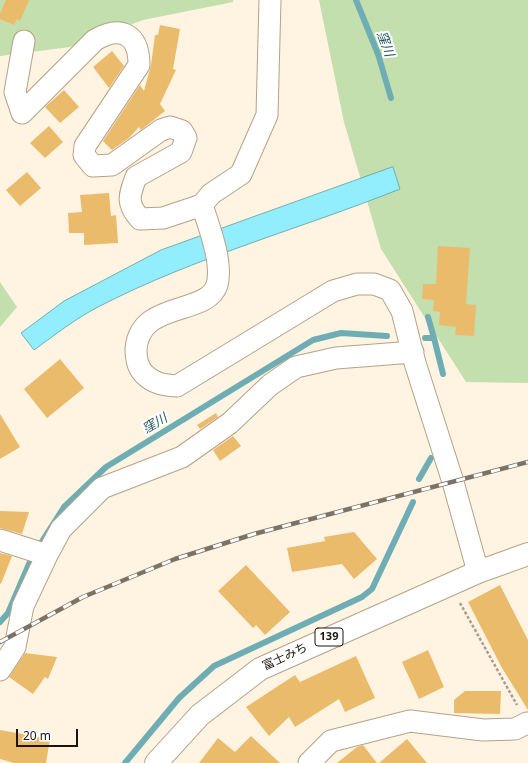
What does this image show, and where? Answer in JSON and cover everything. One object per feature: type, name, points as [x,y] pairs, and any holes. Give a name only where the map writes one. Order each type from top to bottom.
[{"type":"highway","name":"富士みち","points":[[156,763],[200,715],[260,669],[449,584],[528,554]]},
{"type":"street","points":[[270,0],[267,115],[241,174],[210,194],[204,213],[218,263],[216,286],[207,298],[154,318],[145,326],[137,341],[136,358],[141,371],[151,381],[163,385],[177,386],[334,291],[357,284],[374,284],[390,290],[402,311],[478,572]]},
{"type":"street","points":[[24,41],[15,92],[22,114],[95,40],[105,35],[119,33],[132,40],[139,50],[139,65],[85,146],[84,155],[93,166],[112,166],[162,130],[170,127],[182,131],[186,138],[181,152],[136,177],[129,195],[131,209],[140,219],[204,213]]},
{"type":"street","points":[[0,670],[15,647],[23,606],[39,552],[102,488],[182,456],[230,423],[270,385],[296,367],[336,358],[413,352]]},
{"type":"street","points":[[0,540],[39,552]]},
{"type":"street","points":[[309,763],[331,741],[410,721],[483,730],[515,729],[528,723]]},
{"type":"path","points":[[449,584],[528,723]]},
{"type":"green space","points":[[0,0],[233,0],[233,2],[143,20],[70,47],[0,56]]},
{"type":"green space","points":[[319,0],[528,0],[528,383],[466,382],[381,249],[344,122]]},
{"type":"green space","points":[[0,282],[17,307],[0,327]]},
{"type":"water","points":[[393,167],[400,189],[210,258],[136,289],[83,316],[34,350],[21,333],[64,301],[161,250]]},
{"type":"building","points":[[6,0],[29,0],[20,21],[17,19],[14,25],[0,19],[0,14]]},
{"type":"building","points":[[160,25],[180,29],[173,69],[176,70],[160,104],[165,111],[141,130],[139,127],[129,138],[112,150],[103,141],[140,85],[144,91],[151,65],[155,35],[158,35]]},
{"type":"building","points":[[112,51],[124,66],[109,88],[93,67]]},
{"type":"building","points":[[64,90],[79,107],[60,123],[45,107]]},
{"type":"building","points":[[49,126],[63,142],[45,158],[30,143]]},
{"type":"building","points":[[27,172],[41,188],[20,206],[6,190]]},
{"type":"building","points":[[109,193],[111,216],[116,215],[118,243],[84,245],[84,233],[69,233],[68,213],[82,212],[80,195]]},
{"type":"building","points":[[438,246],[470,248],[466,304],[476,305],[474,336],[455,335],[456,327],[439,325],[440,312],[433,311],[434,300],[422,299],[423,284],[436,284]]},
{"type":"building","points":[[60,359],[84,388],[47,418],[24,389]]},
{"type":"building","points":[[216,413],[218,417],[200,429],[197,425]]},
{"type":"building","points":[[0,414],[20,447],[0,459]]},
{"type":"building","points":[[233,436],[241,446],[220,461],[213,450]]},
{"type":"building","points":[[0,511],[29,512],[22,534],[0,528]]},
{"type":"building","points":[[354,532],[377,559],[354,579],[342,564],[292,572],[287,548],[325,541],[324,537]]},
{"type":"building","points":[[0,553],[12,556],[1,584],[0,583]]},
{"type":"building","points":[[246,565],[290,612],[265,635],[256,625],[253,628],[218,591]]},
{"type":"building","points":[[500,585],[528,640],[528,710],[502,668],[468,602]]},
{"type":"building","points":[[428,650],[444,687],[419,699],[402,662]]},
{"type":"building","points":[[25,653],[57,657],[48,679],[45,677],[33,694],[9,677]]},
{"type":"building","points":[[356,656],[375,698],[345,712],[339,699],[295,727],[289,717],[269,736],[246,707],[295,675],[300,682]]},
{"type":"building","points":[[465,691],[501,691],[500,714],[454,713],[454,700]]},
{"type":"building","points":[[0,730],[50,739],[46,763],[14,763],[0,759]]},
{"type":"building","points":[[251,736],[280,763],[199,763],[218,738],[235,752]]},
{"type":"building","points":[[407,739],[427,763],[379,763]]},
{"type":"building","points":[[363,745],[377,763],[337,763],[357,747]]},
{"type":"waterway","name":"窪川","points":[[356,0],[378,54],[391,98]]},
{"type":"waterway","name":"窪川","points":[[425,338],[434,338],[428,317]]},
{"type":"waterway","name":"窪川","points":[[0,622],[8,613],[32,557],[64,507],[106,467],[313,340],[341,333],[387,336]]},
{"type":"waterway","points":[[434,338],[443,374]]},
{"type":"waterway","points":[[419,479],[431,458]]},
{"type":"waterway","points":[[125,763],[179,698],[214,666],[362,597],[372,589],[413,502]]},
{"type":"railway","points":[[0,642],[83,597],[175,559],[254,534],[528,462]]}]
